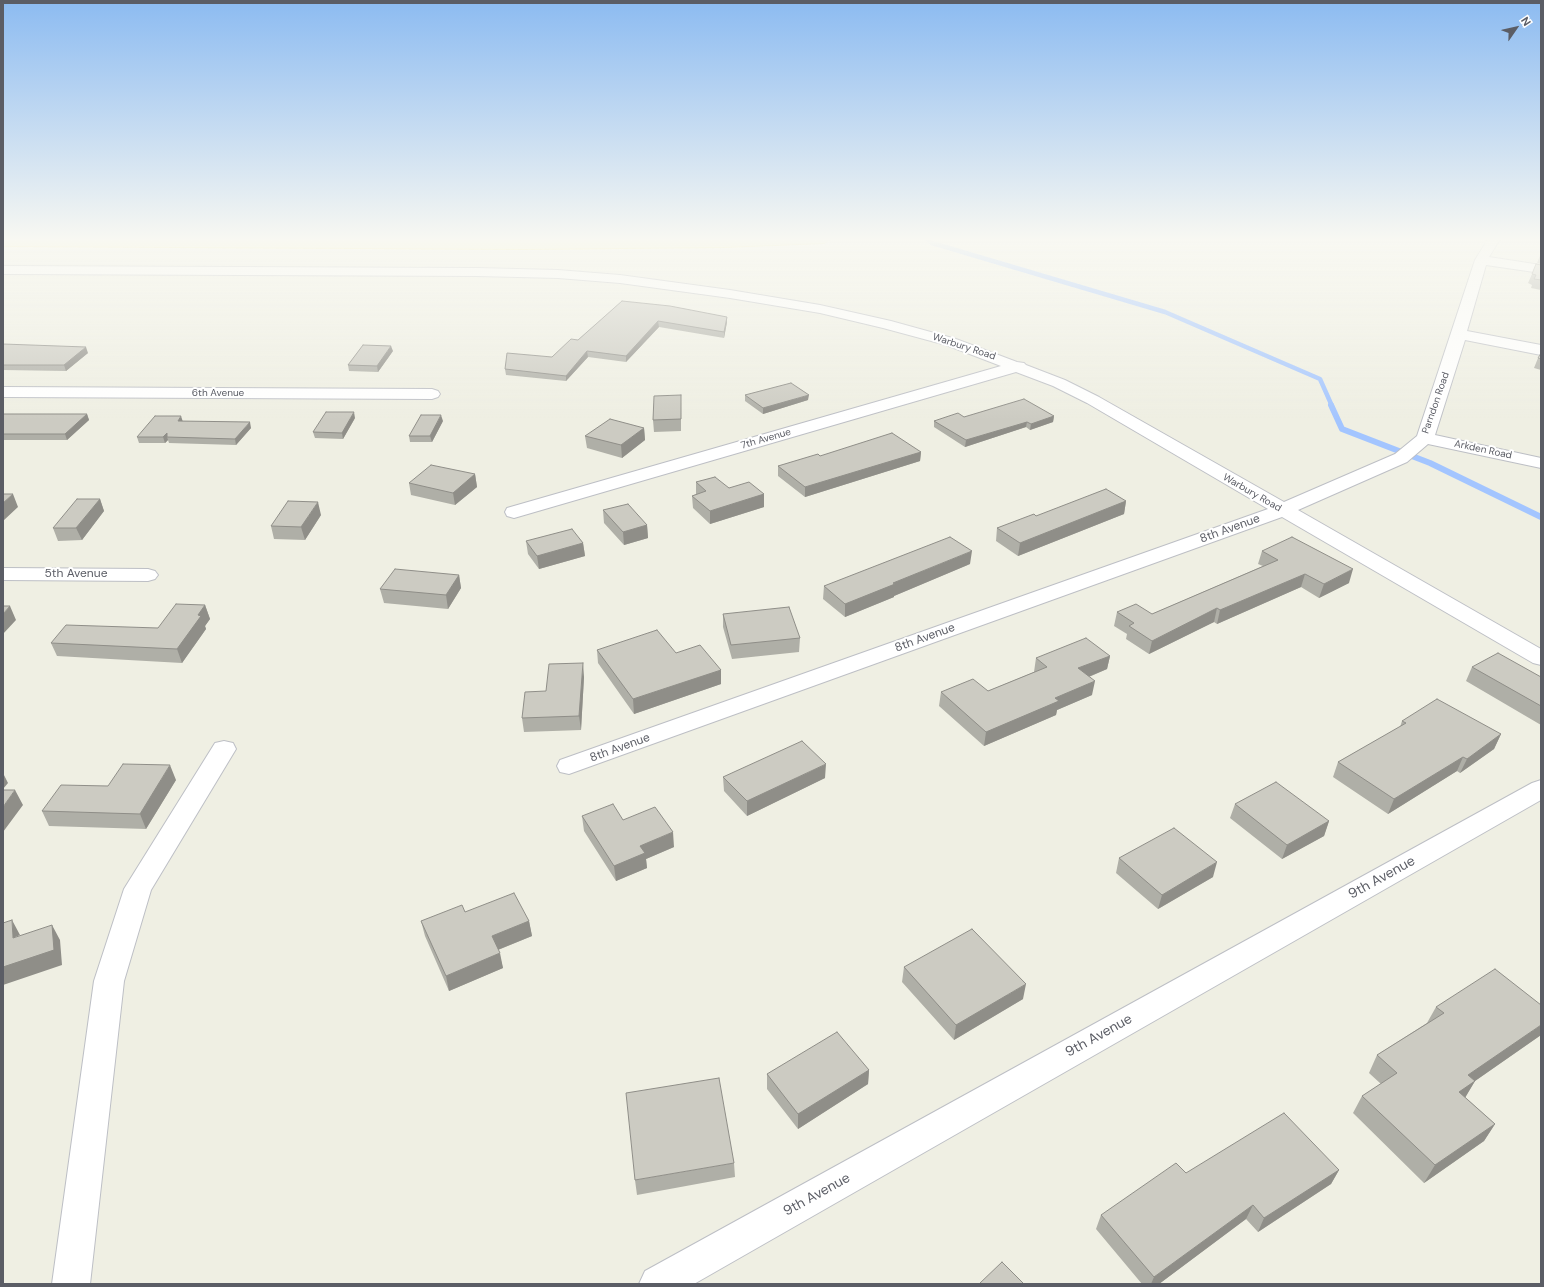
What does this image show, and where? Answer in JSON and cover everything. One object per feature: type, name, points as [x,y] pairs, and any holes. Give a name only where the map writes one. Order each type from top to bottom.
[{"type":"street","name":"Warbury Road","points":[[760,299],[820,309],[951,342],[1019,366],[1059,383],[1093,400],[1541,658]]},
{"type":"street","name":"Parndon Road","points":[[1282,510],[1406,454],[1425,438],[1459,334],[1468,299]]},
{"type":"street","points":[[1459,334],[1541,350]]},
{"type":"street","name":"7th Avenue","points":[[514,512],[1019,366]]},
{"type":"street","name":"6th Avenue","points":[[3,392],[432,394]]},
{"type":"street","name":"Arkden Road","points":[[1425,438],[1541,463]]},
{"type":"street","name":"8th Avenue","points":[[569,766],[1282,510]]},
{"type":"street","name":"5th Avenue","points":[[3,574],[148,574]]},
{"type":"street","points":[[71,1284],[109,981],[138,889],[224,749]]},
{"type":"street","name":"9th Avenue","points":[[658,1284],[1541,789]]},
{"type":"building","points":[[622,301],[670,306],[727,317],[724,332],[658,321],[626,356],[587,351],[566,376],[505,369],[507,353],[552,357],[571,339],[578,340]]},
{"type":"building","points":[[3,344],[86,347],[64,365],[3,365]]},
{"type":"building","points":[[363,345],[391,346],[377,366],[348,365]]},
{"type":"building","points":[[791,383],[809,395],[763,408],[745,395]]},
{"type":"building","points":[[681,395],[681,419],[653,420],[654,396]]},
{"type":"building","points":[[1024,399],[1054,416],[1031,424],[1027,422],[966,440],[934,421],[958,413],[964,417]]},
{"type":"building","points":[[326,412],[354,412],[342,433],[313,432]]},
{"type":"building","points":[[3,414],[87,414],[65,434],[3,434]]},
{"type":"building","points":[[421,415],[441,415],[430,436],[409,436]]},
{"type":"building","points":[[155,416],[181,416],[178,421],[250,422],[235,439],[167,437],[167,433],[163,437],[137,437]]},
{"type":"building","points":[[610,419],[644,428],[621,445],[585,436]]},
{"type":"building","points":[[892,433],[921,452],[805,487],[778,466],[818,454],[820,456]]},
{"type":"building","points":[[431,465],[475,474],[453,493],[409,483]]},
{"type":"building","points":[[715,477],[729,488],[749,482],[764,494],[710,511],[692,496],[706,491],[696,482]]},
{"type":"building","points":[[1106,489],[1126,501],[1020,543],[997,528],[1034,514],[1036,516]]},
{"type":"building","points":[[3,494],[13,494],[3,503]]},
{"type":"building","points":[[77,499],[100,499],[76,528],[53,528]]},
{"type":"building","points":[[288,501],[318,502],[301,527],[271,526]]},
{"type":"building","points":[[628,504],[647,525],[623,532],[603,510]]},
{"type":"building","points":[[572,529],[583,543],[537,556],[526,541]]},
{"type":"building","points":[[950,537],[972,551],[845,604],[824,586]]},
{"type":"building","points":[[1292,537],[1353,569],[1324,584],[1305,574],[1220,610],[1217,608],[1152,641],[1129,626],[1134,623],[1117,612],[1136,604],[1152,614],[1278,560],[1262,551]]},
{"type":"building","points":[[395,569],[459,575],[446,595],[380,589]]},
{"type":"building","points":[[176,604],[205,605],[198,615],[201,616],[177,649],[51,643],[66,625],[158,628]]},
{"type":"building","points":[[3,606],[10,606],[3,614]]},
{"type":"building","points":[[789,607],[800,638],[731,645],[723,614]]},
{"type":"building","points":[[657,630],[676,653],[700,645],[721,670],[633,699],[597,650]]},
{"type":"building","points":[[1086,638],[1110,656],[1078,668],[1095,681],[1055,698],[1059,701],[986,732],[941,692],[973,679],[988,691],[1047,667],[1036,658]]},
{"type":"building","points":[[1498,653],[1541,677],[1541,706],[1472,667]]},
{"type":"building","points":[[583,663],[579,716],[522,718],[525,692],[546,691],[549,664]]},
{"type":"building","points":[[1437,699],[1501,734],[1467,759],[1463,757],[1394,799],[1338,762],[1406,723],[1402,721]]},
{"type":"building","points":[[802,741],[826,764],[747,801],[723,777]]},
{"type":"building","points":[[123,764],[170,765],[140,814],[42,811],[61,785],[108,786]]},
{"type":"building","points":[[1276,782],[1329,821],[1287,845],[1235,804]]},
{"type":"building","points":[[3,790],[15,790],[3,807]]},
{"type":"building","points":[[613,804],[623,820],[655,807],[673,832],[640,846],[645,853],[614,866],[582,816]]},
{"type":"building","points":[[1174,828],[1217,862],[1162,895],[1119,858]]},
{"type":"building","points":[[514,893],[529,921],[492,936],[500,953],[446,976],[421,921],[462,905],[465,912]]},
{"type":"building","points":[[12,920],[13,938],[52,925],[54,950],[3,967],[3,923]]},
{"type":"building","points":[[972,929],[1026,984],[956,1025],[904,967]]},
{"type":"building","points":[[1495,969],[1541,1005],[1541,1025],[1468,1075],[1475,1081],[1459,1092],[1495,1124],[1435,1165],[1362,1096],[1397,1073],[1377,1055],[1444,1013],[1436,1007]]},
{"type":"building","points":[[837,1032],[869,1070],[798,1114],[767,1074]]},
{"type":"building","points":[[719,1078],[734,1163],[635,1180],[626,1093]]},
{"type":"building","points":[[1284,1113],[1339,1170],[1264,1218],[1253,1205],[1154,1277],[1101,1215],[1176,1163],[1186,1173]]},
{"type":"building","points":[[1002,1262],[1024,1284],[979,1284]]},
{"type":"waterway","points":[[1121,299],[1165,312],[1320,379],[1332,406]]},
{"type":"waterway","points":[[1331,405],[1342,429],[1430,463],[1541,517]]}]
